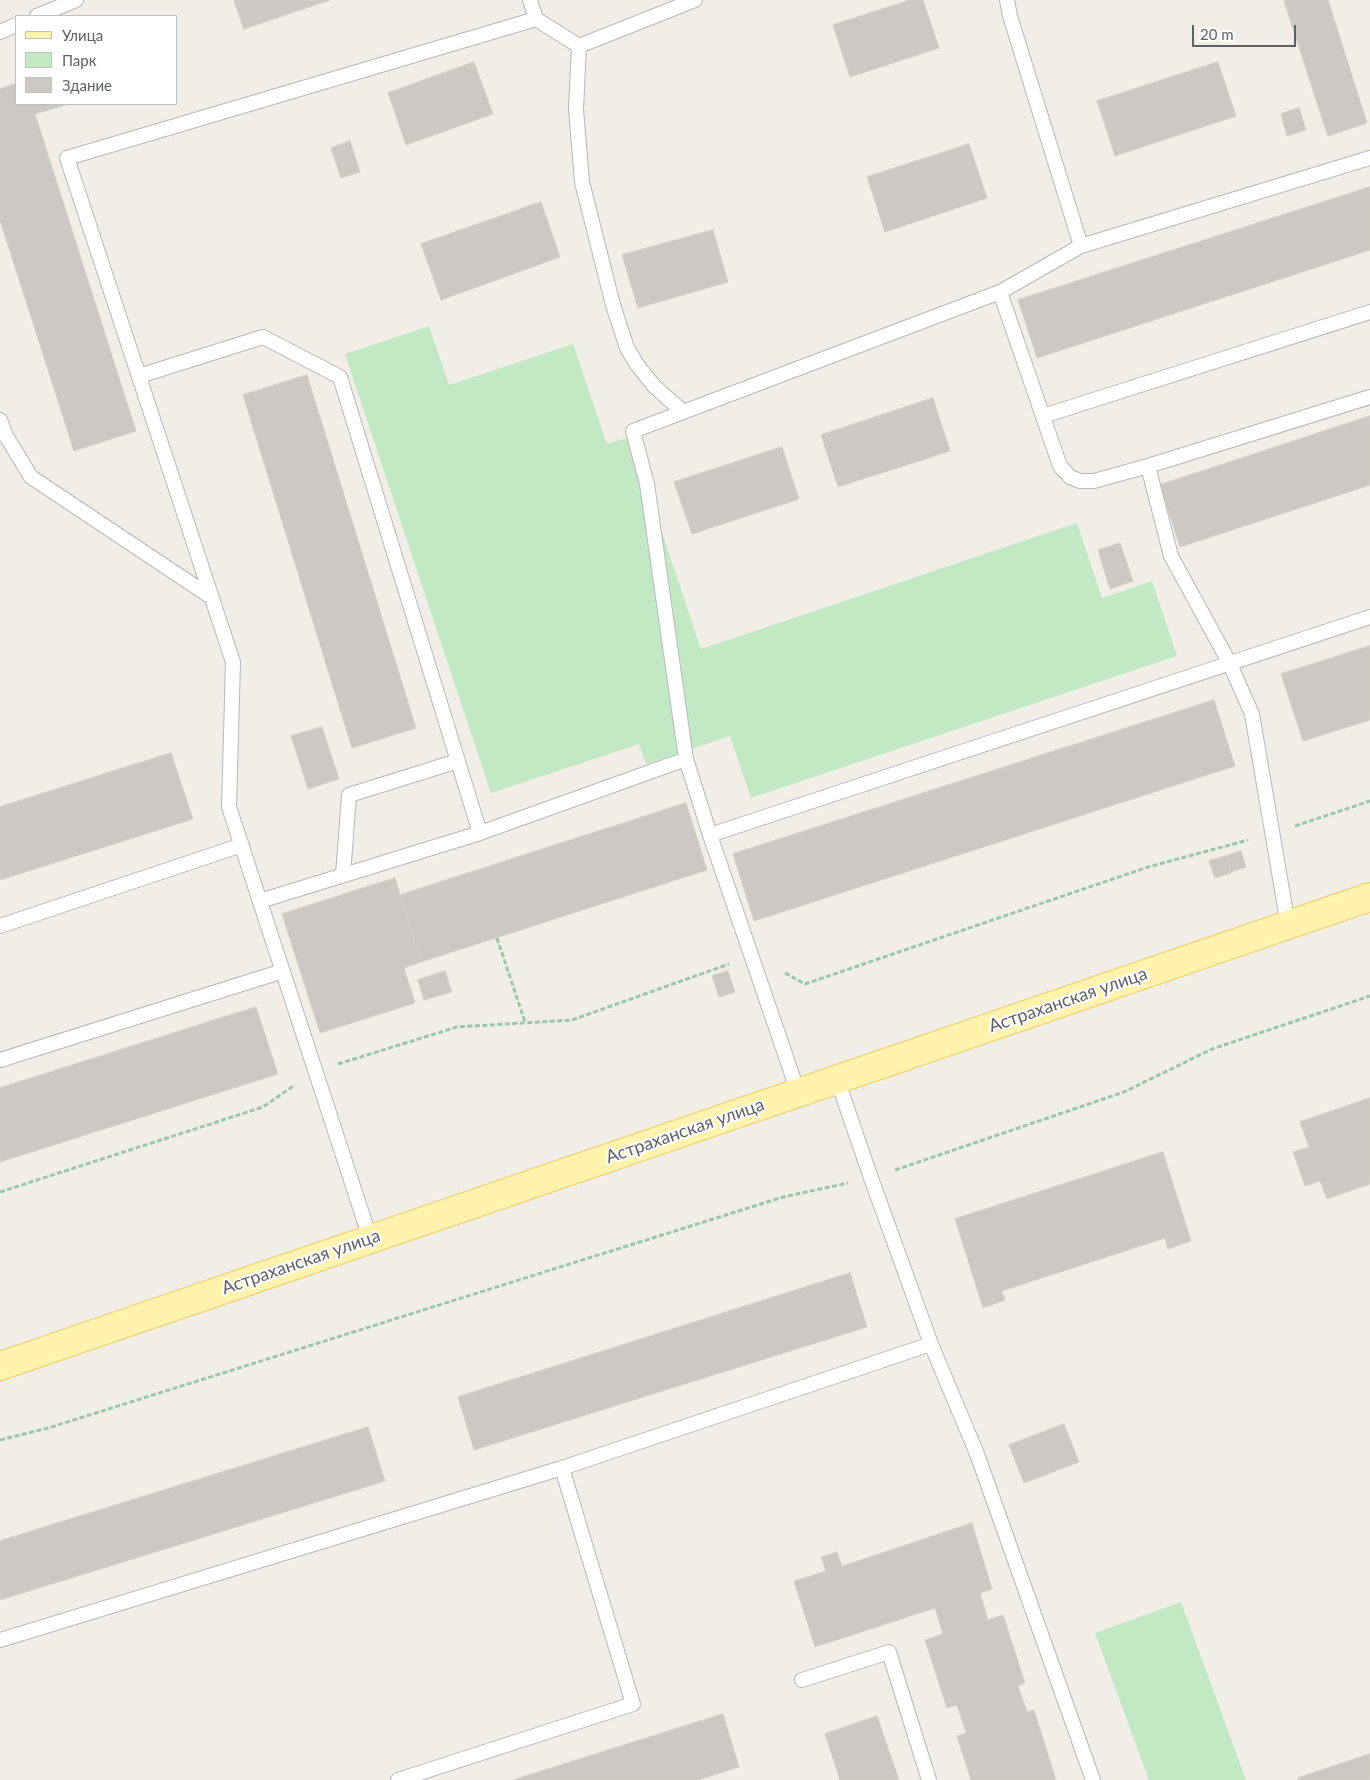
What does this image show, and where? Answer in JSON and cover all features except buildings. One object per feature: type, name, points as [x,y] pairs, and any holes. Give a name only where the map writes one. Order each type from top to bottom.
[{"type":"main road","name":"Астраханская улица","points":[[0,1366],[1370,897]]},
{"type":"lane","points":[[39,15],[76,0]]},
{"type":"lane","points":[[530,0],[536,19],[579,46]]},
{"type":"lane","points":[[579,46],[695,0]]},
{"type":"lane","points":[[1007,0],[1080,246]]},
{"type":"lane","points":[[370,1238],[229,807],[233,662],[67,158],[536,19]]},
{"type":"lane","points":[[0,32],[15,25]]},
{"type":"lane","points":[[579,46],[576,109],[582,182],[613,305],[627,348],[638,366],[654,386],[683,412]]},
{"type":"lane","points":[[798,1092],[710,835],[686,758],[647,484],[633,431],[1000,292],[1080,246],[1370,158]]},
{"type":"lane","points":[[1000,292],[1060,466],[1070,477],[1080,482],[1094,481],[1148,466],[1370,397]]},
{"type":"lane","points":[[1044,416],[1370,312]]},
{"type":"lane","points":[[139,376],[263,337],[340,377],[480,833]]},
{"type":"lane","points":[[0,420],[6,436],[32,477],[211,597]]},
{"type":"lane","points":[[1148,466],[1171,556],[1230,664],[1252,714],[1288,925]]},
{"type":"lane","points":[[710,835],[1370,617]]},
{"type":"lane","points":[[260,901],[480,833],[686,758]]},
{"type":"lane","points":[[343,875],[349,795],[458,761]]},
{"type":"lane","points":[[0,926],[242,845]]},
{"type":"lane","points":[[0,1060],[283,971]]},
{"type":"lane","points":[[837,1079],[930,1344],[977,1454],[1093,1780]]},
{"type":"lane","points":[[0,1640],[562,1468],[930,1344]]},
{"type":"lane","points":[[398,1780],[633,1704],[562,1468]]},
{"type":"lane","points":[[802,1680],[889,1652],[929,1780]]},
{"type":"path","points":[[0,1192],[263,1107],[316,1071],[457,1027],[572,1020],[752,956],[805,984],[1148,867],[1272,834],[1370,801]]},
{"type":"path","points":[[497,938],[524,1022]]},
{"type":"path","points":[[0,1440],[48,1428],[783,1197],[871,1178],[1124,1092],[1212,1049],[1370,996]]},
{"type":"green space","points":[[429,326],[449,385],[573,344],[607,444],[630,437],[701,649],[1077,523],[1102,598],[1152,581],[1177,656],[751,798],[730,736],[646,764],[639,744],[491,793],[345,354]]},
{"type":"green space","points":[[1181,1602],[1246,1780],[1149,1780],[1095,1633]]}]
